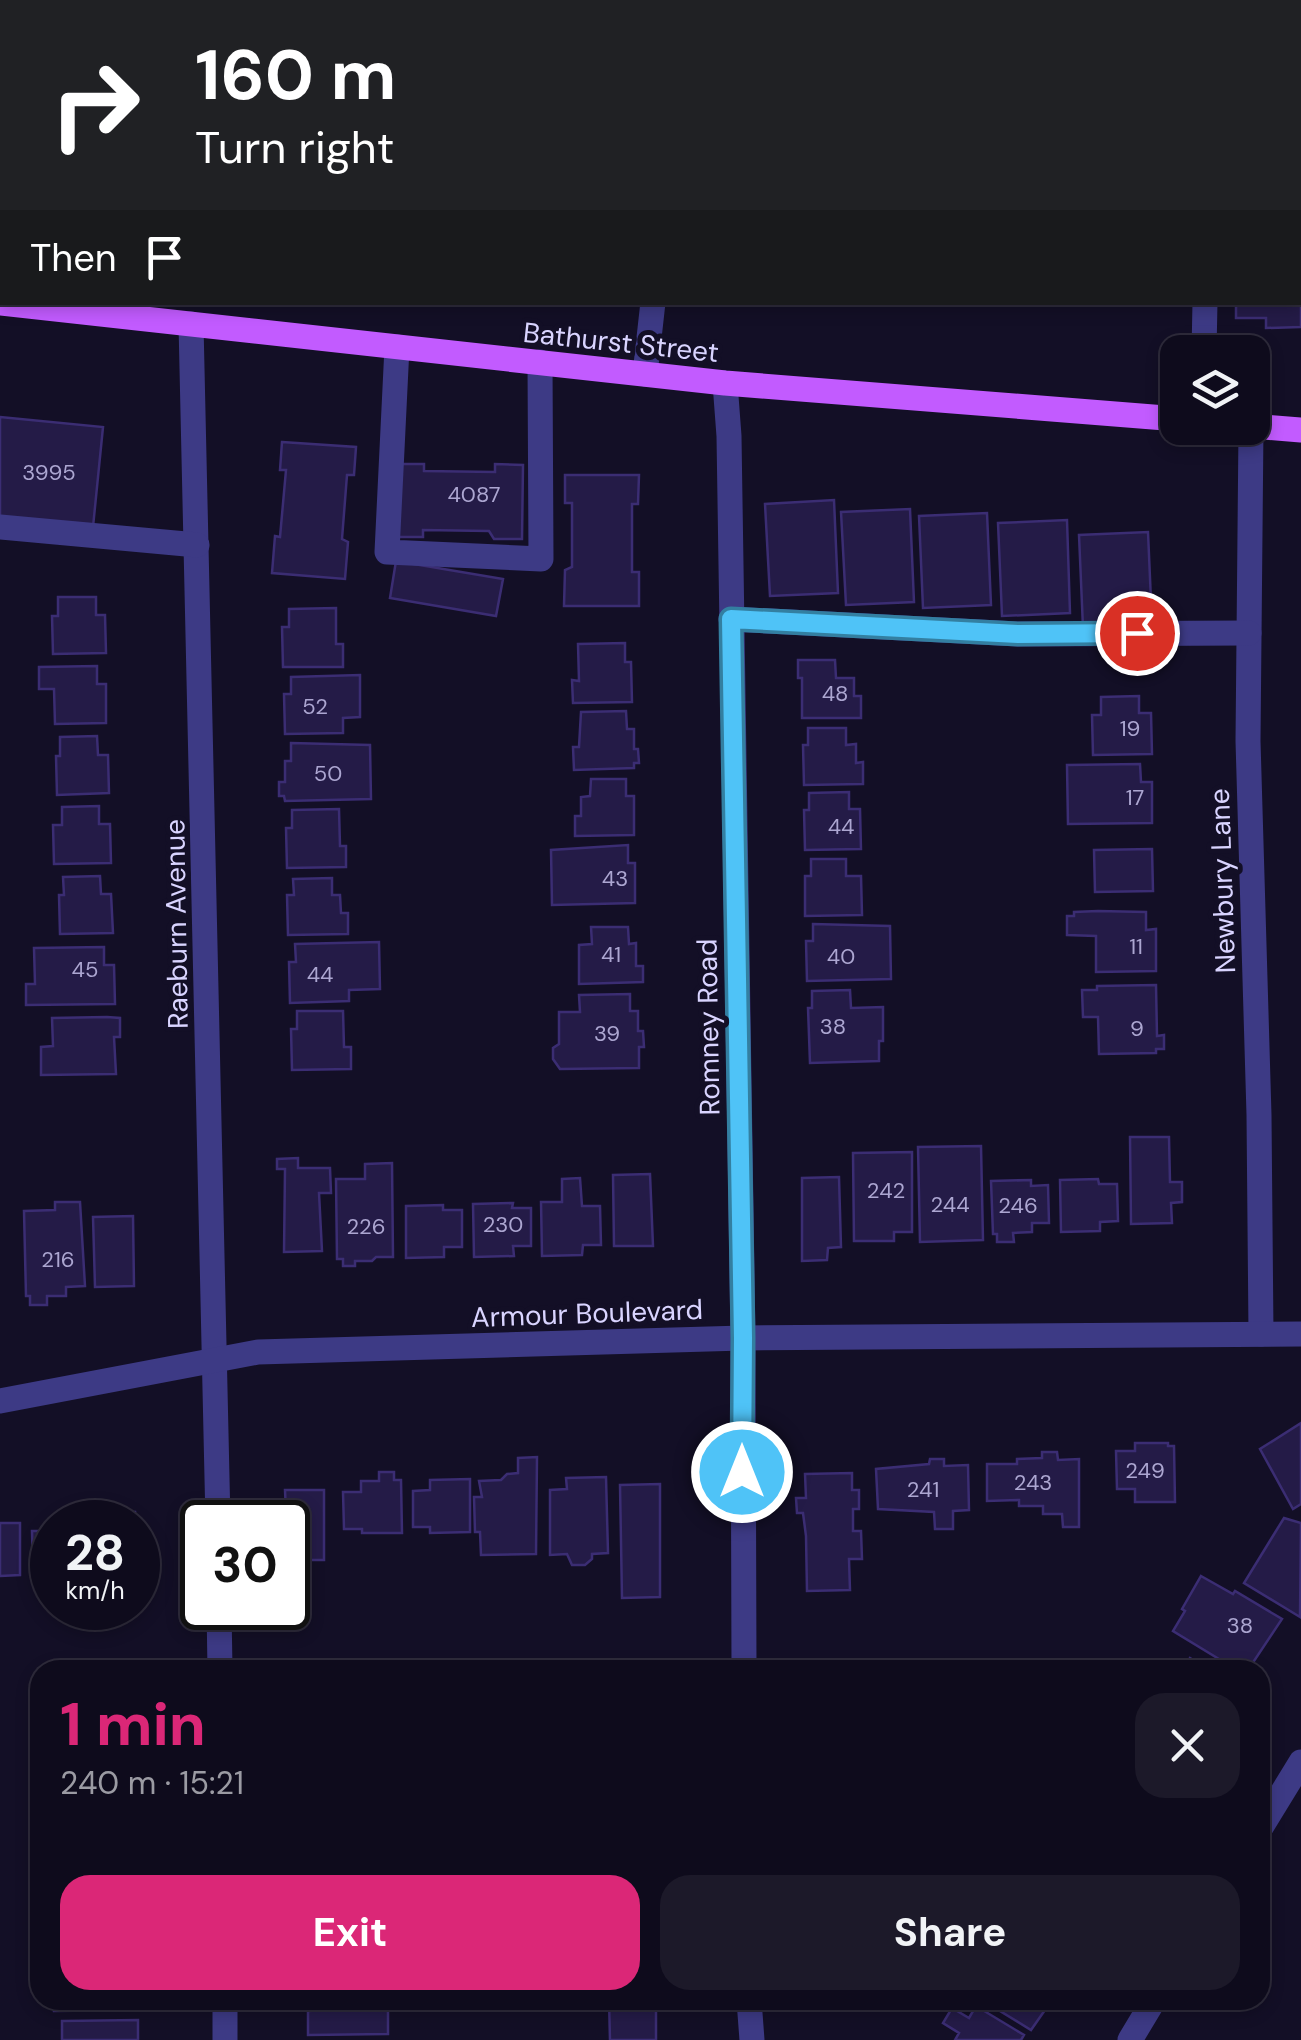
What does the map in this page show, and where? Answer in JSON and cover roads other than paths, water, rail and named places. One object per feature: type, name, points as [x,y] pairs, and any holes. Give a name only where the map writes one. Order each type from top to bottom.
[{"type":"main road","name":"Bathurst Street","points":[[56,305],[725,384],[1160,418]]},
{"type":"main road","points":[[1270,428],[1301,430]]},
{"type":"street","points":[[645,374],[653,305]]},
{"type":"street","points":[[1205,335],[1206,305]]},
{"type":"street","name":"Raeburn Avenue","points":[[192,324],[218,1500]]},
{"type":"street","points":[[397,348],[386,552],[541,559],[540,362]]},
{"type":"street","name":"Romney Road","points":[[725,384],[743,1338],[744,1660]]},
{"type":"street","name":"Newbury Lane","points":[[1252,445],[1248,741],[1261,1334]]},
{"type":"street","points":[[0,527],[197,545]]},
{"type":"street","points":[[731,619],[1018,634],[1249,633]]},
{"type":"street","name":"Armour Boulevard","points":[[0,1401],[258,1352],[743,1338],[1301,1334]]},
{"type":"street","points":[[219,1630],[220,1660]]},
{"type":"street","points":[[1270,1813],[1301,1762]]},
{"type":"street","points":[[225,2010],[225,2040]]},
{"type":"street","points":[[750,2010],[752,2040]]},
{"type":"street","points":[[1130,2040],[1148,2010]]}]
